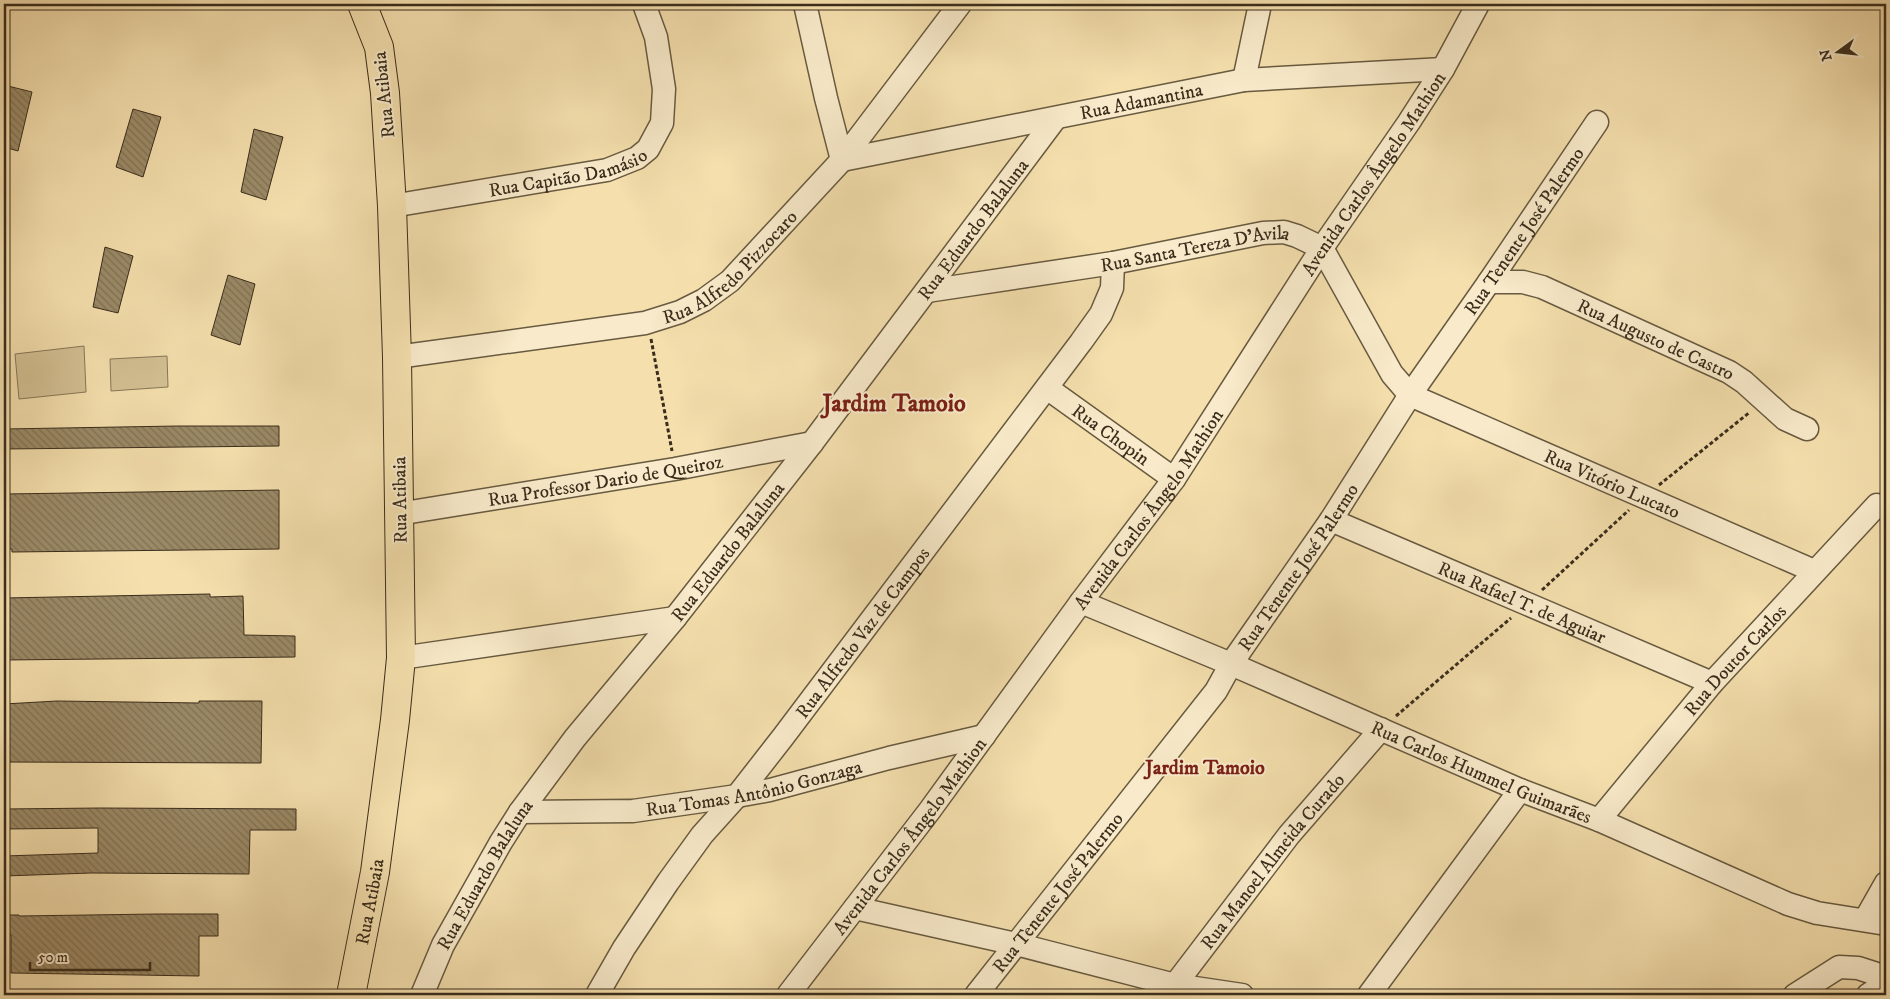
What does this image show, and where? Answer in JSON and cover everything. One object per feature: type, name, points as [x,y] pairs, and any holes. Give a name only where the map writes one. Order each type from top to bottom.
[{"type":"main road","name":"Rua Atibaia","points":[[351,995],[375,872],[395,720],[401,658],[397,357],[392,206],[385,93],[379,47],[362,4]]},
{"type":"street","name":"Rua Capitão Damásio","points":[[392,206],[607,170],[636,158],[648,149],[662,123],[664,89],[656,37],[644,4]]},
{"type":"street","points":[[805,4],[842,160]]},
{"type":"street","name":"Rua Alfredo Pizzocaro","points":[[397,357],[644,323],[680,312],[704,300],[730,281],[842,160],[869,127],[960,4]]},
{"type":"street","points":[[1244,80],[1260,4]]},
{"type":"street","name":"Avenida Carlos Ângelo Mathion","points":[[788,995],[984,736],[1081,602],[1174,479],[1322,248],[1409,122],[1443,69],[1478,4]]},
{"type":"street","name":"Rua Adamantina","points":[[842,160],[1244,80],[1443,69]]},
{"type":"street","name":"Rua Eduardo Balaluna","points":[[422,995],[443,945],[520,812],[575,738],[676,618],[812,443],[1055,119]]},
{"type":"street","name":"Rua Tenente José Palermo","points":[[976,995],[1216,691],[1231,664],[1331,520],[1410,395],[1597,122]]},
{"type":"street","points":[[869,127],[882,136],[908,148]]},
{"type":"street","name":"Rua Santa Tereza D'Avila","points":[[927,291],[1113,263],[1262,233],[1284,232],[1322,248]]},
{"type":"street","points":[[1322,248],[1392,374],[1410,395]]},
{"type":"street","name":"Rua Alfredo Vaz de Campos","points":[[596,995],[624,948],[668,882],[702,836],[737,796],[1047,388],[1101,314],[1112,288],[1113,263]]},
{"type":"street","name":"Rua Augusto de Castro","points":[[1489,282],[1523,282],[1542,287],[1728,372],[1744,382],[1785,419],[1807,429]]},
{"type":"street","name":"Rua Chopin","points":[[1047,388],[1174,479]]},
{"type":"street","name":"Rua Vitório Lucato","points":[[1410,395],[1814,571]]},
{"type":"street","name":"Rua Professor Dario de Queiroz","points":[[398,514],[675,469],[812,443]]},
{"type":"street","name":"Rua Doutor Carlos","points":[[1599,820],[1712,683],[1814,571],[1877,506]]},
{"type":"street","name":"Rua Rafael T. de Aguiar","points":[[1331,520],[1712,683]]},
{"type":"street","name":"Rua Carlos Hummel Guimarães","points":[[1081,602],[1231,664],[1520,790],[1599,820],[1788,904],[1817,913],[1876,922]]},
{"type":"street","points":[[401,658],[676,618]]},
{"type":"street","name":"Rua Manoel Almeida Curado","points":[[1171,990],[1289,835],[1381,729]]},
{"type":"street","name":"Rua Tomas Antônio Gonzaga","points":[[520,812],[633,811],[737,796],[770,790],[889,758],[984,736]]},
{"type":"street","points":[[1369,995],[1520,790]]},
{"type":"street","points":[[1876,922],[1886,883]]},
{"type":"street","points":[[855,908],[1016,944],[1171,990],[1242,995]]},
{"type":"street","points":[[1795,995],[1840,967],[1858,968],[1886,977]]},
{"type":"street","points":[[1868,995],[1886,983]]},
{"type":"path","points":[[651,338],[675,469]]},
{"type":"path","points":[[1381,729],[1528,604],[1644,497],[1763,400]]},
{"type":"shaded area","points":[[84,346],[86,392],[19,399],[15,354]]},
{"type":"shaded area","points":[[167,356],[168,387],[111,391],[110,359]]},
{"type":"building","points":[[8,86],[32,92],[18,151],[4,147],[4,104]]},
{"type":"building","points":[[133,109],[161,117],[143,177],[116,167]]},
{"type":"building","points":[[254,129],[283,137],[266,200],[241,192]]},
{"type":"building","points":[[105,247],[133,256],[118,313],[93,307]]},
{"type":"building","points":[[228,275],[255,284],[240,345],[211,335]]},
{"type":"building","points":[[279,426],[279,446],[4,449],[4,429]]},
{"type":"building","points":[[279,490],[279,549],[12,552],[12,549],[4,549],[4,494]]},
{"type":"building","points":[[210,594],[210,597],[243,596],[244,635],[295,636],[295,657],[5,660],[4,598]]},
{"type":"building","points":[[57,701],[199,703],[199,701],[262,701],[261,763],[4,762],[4,704]]},
{"type":"building","points":[[4,809],[296,809],[296,830],[250,830],[249,874],[91,873],[4,876],[4,856],[98,853],[98,828],[5,829]]},
{"type":"building","points":[[218,914],[218,936],[199,936],[199,976],[11,973],[11,935],[4,935],[4,915]]},
{"type":"district","name":"Jardim Tamoio","points":[[894,403]]},
{"type":"district","name":"Jardim Tamoio","points":[[1205,767]]}]
